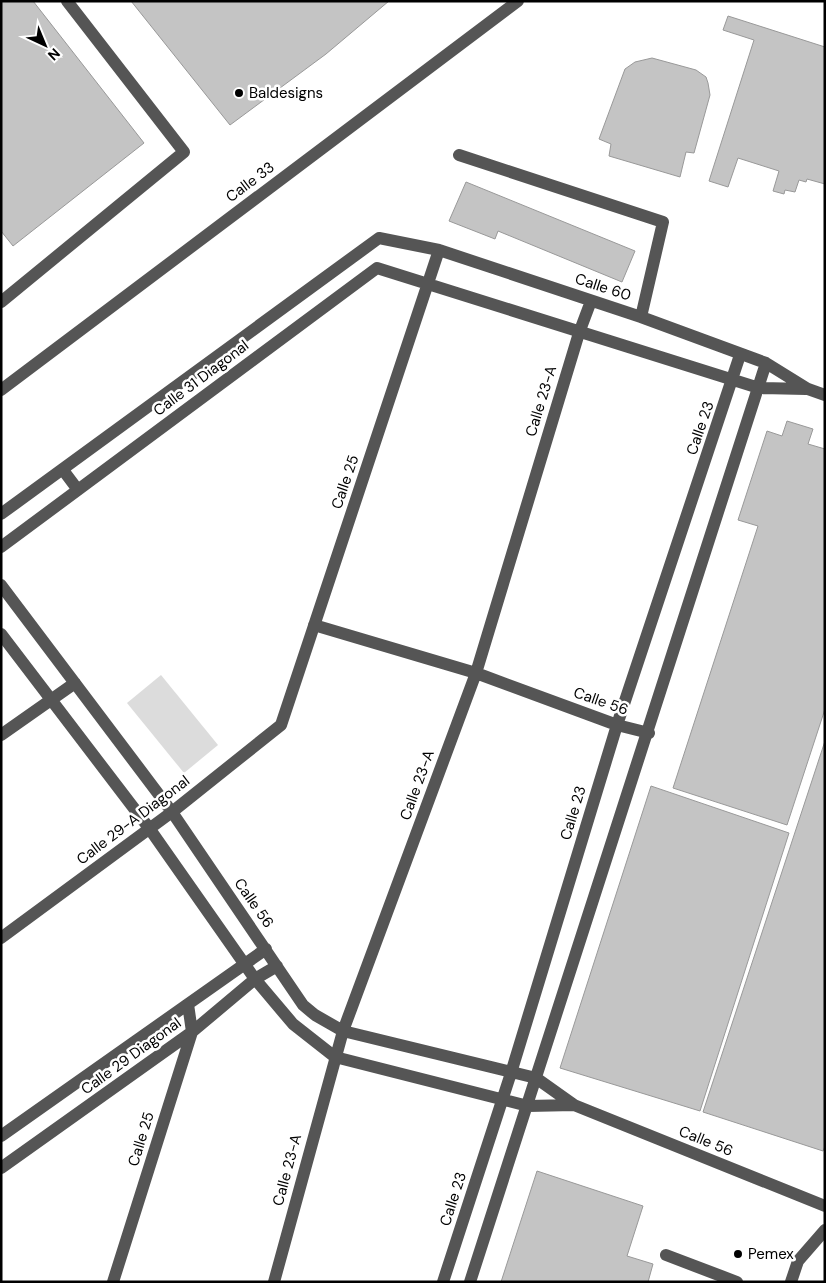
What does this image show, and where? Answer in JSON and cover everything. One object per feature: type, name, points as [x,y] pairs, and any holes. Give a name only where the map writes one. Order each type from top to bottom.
[{"type":"street","points":[[1,302],[184,152],[67,1]]},
{"type":"street","name":"Calle 33","points":[[1,390],[518,1]]},
{"type":"street","points":[[459,155],[663,222],[641,317]]},
{"type":"street","name":"Calle 60","points":[[379,238],[439,250],[641,317],[766,363],[808,389],[825,395]]},
{"type":"street","name":"Calle 31 Diagonal","points":[[3,508],[64,470],[379,238]]},
{"type":"street","name":"Calle 25","points":[[281,725],[439,250]]},
{"type":"street","name":"Calle 31 Diagonal","points":[[1,547],[377,268],[429,284]]},
{"type":"street","name":"Calle 60","points":[[429,284],[579,333],[759,388],[808,389]]},
{"type":"street","name":"Calle 23-A","points":[[274,1282],[343,1031],[476,673],[579,333],[592,300]]},
{"type":"street","name":"Calle 23","points":[[443,1282],[511,1073],[617,725],[740,355]]},
{"type":"street","points":[[470,1282],[649,733],[766,363]]},
{"type":"street","points":[[64,470],[78,490]]},
{"type":"street","name":"Calle 56","points":[[1,585],[172,812],[303,1006],[343,1031],[536,1078],[574,1105],[825,1206]]},
{"type":"street","name":"Calle 56","points":[[314,624],[476,673],[617,725],[649,733]]},
{"type":"street","name":"Calle 56","points":[[1,634],[149,828],[255,979],[293,1024],[335,1057],[528,1106],[574,1105]]},
{"type":"street","points":[[1,735],[75,683]]},
{"type":"street","name":"Calle 29-A Diagonal","points":[[1,938],[172,812],[281,725]]},
{"type":"street","name":"Calle 29 Diagonal","points":[[1,1136],[266,949]]},
{"type":"street","name":"Calle 29 Diagonal","points":[[1,1168],[192,1032],[255,979],[277,966]]},
{"type":"street","name":"Calle 25","points":[[113,1282],[192,1032],[188,1004]]},
{"type":"street","points":[[791,1282],[798,1261],[825,1230]]},
{"type":"street","points":[[666,1255],[737,1282]]},
{"type":"shaded area","points":[[161,675],[218,745],[184,773],[127,703]]},
{"type":"building","points":[[1,1],[33,1],[144,143],[13,246],[1,231]]},
{"type":"building","name":"Baldesigns","points":[[131,1],[389,1],[326,54],[230,125]]},
{"type":"building","points":[[728,16],[825,47],[825,184],[807,179],[806,182],[799,180],[795,192],[785,190],[784,194],[773,191],[779,171],[738,158],[728,187],[709,181],[754,40],[723,30]]},
{"type":"building","points":[[652,58],[696,70],[706,77],[708,83],[710,95],[694,153],[686,152],[680,177],[609,156],[611,144],[599,139],[625,69],[635,62]]},
{"type":"building","points":[[466,182],[635,251],[622,282],[498,231],[495,239],[449,221]]},
{"type":"building","points":[[787,421],[813,429],[808,444],[825,449],[825,709],[787,825],[673,788],[758,526],[738,520],[767,431],[782,436]]},
{"type":"building","points":[[825,741],[825,1146],[823,1151],[703,1112]]},
{"type":"building","points":[[651,786],[789,833],[700,1111],[560,1068]]},
{"type":"building","points":[[537,1171],[643,1206],[627,1256],[653,1264],[648,1282],[501,1282]]},
{"type":"place","name":"Baldesigns","points":[[239,93]]},
{"type":"place","name":"Pemex","points":[[738,1254]]}]
